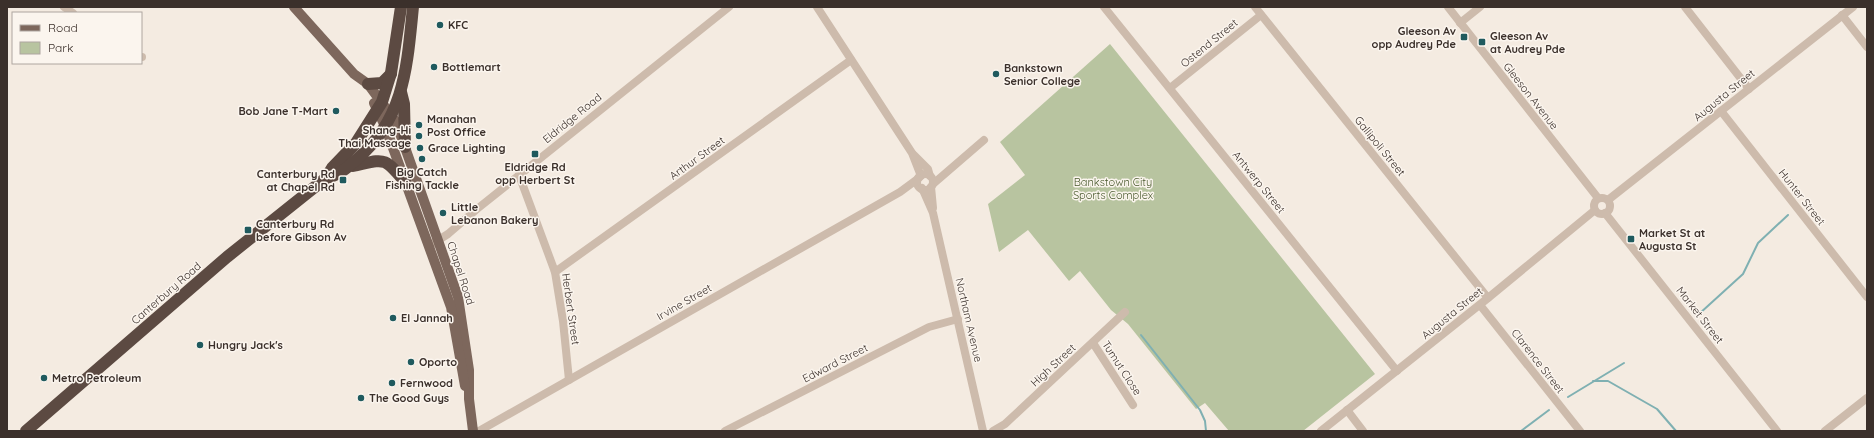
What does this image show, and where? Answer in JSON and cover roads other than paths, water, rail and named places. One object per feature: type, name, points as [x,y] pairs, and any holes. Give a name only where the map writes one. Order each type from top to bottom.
[{"type":"highway","name":"Canterbury Road","points":[[26,431],[264,226],[326,178],[332,168],[356,143],[380,105],[391,73],[401,7]]},
{"type":"highway","name":"Canterbury Road","points":[[326,178],[339,175],[370,147],[385,126],[398,103],[408,49],[413,7]]},
{"type":"highway","points":[[368,84],[382,83],[391,73]]},
{"type":"highway","points":[[400,89],[404,104],[405,147]]},
{"type":"highway","points":[[348,167],[373,160],[384,162],[392,166],[406,183]]},
{"type":"main road","points":[[294,7],[380,105]]},
{"type":"main road","points":[[354,74],[368,84],[380,105]]},
{"type":"main road","name":"Chapel Road","points":[[380,105],[396,122],[405,147],[455,320],[462,372],[469,399],[473,431]]},
{"type":"main road","name":"Chapel Road","points":[[380,105],[385,126],[406,183],[433,243]]},
{"type":"street","name":"Eldridge Road","points":[[433,243],[729,7]]},
{"type":"street","points":[[817,7],[912,153],[928,169],[931,181]]},
{"type":"street","name":"Antwerp Street","points":[[1104,7],[1397,371]]},
{"type":"street","name":"Gallipoli Street","points":[[1255,7],[1488,298]]},
{"type":"street","name":"Gleeson Avenue","points":[[1448,7],[1598,198]]},
{"type":"street","points":[[1460,23],[1480,7]]},
{"type":"street","points":[[1685,7],[1750,88]]},
{"type":"street","name":"Augusta Street","points":[[1608,200],[1853,7]]},
{"type":"street","name":"Ostend Street","points":[[1170,88],[1261,15]]},
{"type":"street","points":[[1842,15],[1867,47]]},
{"type":"street","name":"Arthur Street","points":[[555,272],[851,60]]},
{"type":"street","name":"Hunter Street","points":[[1720,111],[1867,297]]},
{"type":"street","points":[[912,153],[920,177],[918,182],[921,188],[926,189],[931,181],[949,169],[984,140]]},
{"type":"street","points":[[920,177],[925,174],[931,181]]},
{"type":"street","name":"Herbert Street","points":[[519,175],[555,272],[562,315],[569,380]]},
{"type":"street","name":"Irvine Street","points":[[479,431],[900,192],[920,177]]},
{"type":"street","name":"Northam Avenue","points":[[931,181],[933,213],[983,431]]},
{"type":"street","name":"Irvine Street","points":[[900,192],[921,188]]},
{"type":"street","name":"Northam Avenue","points":[[921,188],[933,213]]},
{"type":"street","points":[[1598,198],[1605,198],[1608,200],[1610,206],[1605,213],[1599,214],[1595,210],[1594,202],[1598,198]]},
{"type":"street","name":"Augusta Street","points":[[1321,431],[1480,305],[1595,210]]},
{"type":"street","name":"Market Street","points":[[1605,213],[1777,431]]},
{"type":"street","name":"Clarence Street","points":[[1480,305],[1580,431]]},
{"type":"street","name":"High Street","points":[[993,431],[1002,426],[1125,312]]},
{"type":"street","name":"Edward Street","points":[[725,431],[930,327],[958,319]]},
{"type":"street","name":"Tumut Close","points":[[1093,343],[1133,405]]},
{"type":"street","points":[[1825,431],[1867,398]]},
{"type":"street","points":[[1347,410],[1363,431]]},
{"type":"waterway","points":[[1699,314],[1743,274],[1758,243],[1788,215]]},
{"type":"waterway","points":[[1141,335],[1200,410],[1205,421],[1206,431]]},
{"type":"waterway","points":[[1568,397],[1624,363]]},
{"type":"waterway","points":[[1593,381],[1608,381],[1657,409],[1676,431]]},
{"type":"waterway","points":[[1521,431],[1549,410]]},
{"type":"place","name":"KFC","points":[[440,25]]},
{"type":"place","name":"Gleeson Av opp Audrey Pde","points":[[1464,37]]},
{"type":"place","name":"Gleeson Av at Audrey Pde","points":[[1482,42]]},
{"type":"place","name":"Bottlemart","points":[[434,67]]},
{"type":"place","name":"Bankstown Senior College","points":[[996,74]]},
{"type":"place","name":"Bob Jane T-Mart","points":[[336,111]]},
{"type":"place","name":"Manahan Post Office","points":[[419,125]]},
{"type":"place","name":"Shang-Hi Thai Massage","points":[[419,136]]},
{"type":"place","name":"Grace Lighting","points":[[420,148]]},
{"type":"place","name":"Eldridge Rd opp Herbert St","points":[[535,154]]},
{"type":"place","name":"Big Catch Fishing Tackle","points":[[422,159]]},
{"type":"place","name":"Canterbury Rd at Chapel Rd","points":[[343,180]]},
{"type":"place","name":"Little Lebanon Bakery","points":[[443,213]]},
{"type":"place","name":"Canterbury Rd before Gibson Av","points":[[248,230]]},
{"type":"place","name":"Market St at Augusta St","points":[[1631,239]]},
{"type":"place","name":"El Jannah","points":[[393,318]]},
{"type":"place","name":"Hungry Jack's","points":[[200,345]]},
{"type":"place","name":"Oporto","points":[[411,362]]},
{"type":"place","name":"Metro Petroleum","points":[[44,378]]},
{"type":"place","name":"Fernwood","points":[[392,383]]},
{"type":"place","name":"The Good Guys","points":[[361,398]]},
{"type":"park label","name":"Bankstown City Sports Complex","points":[[1113,188]]}]
